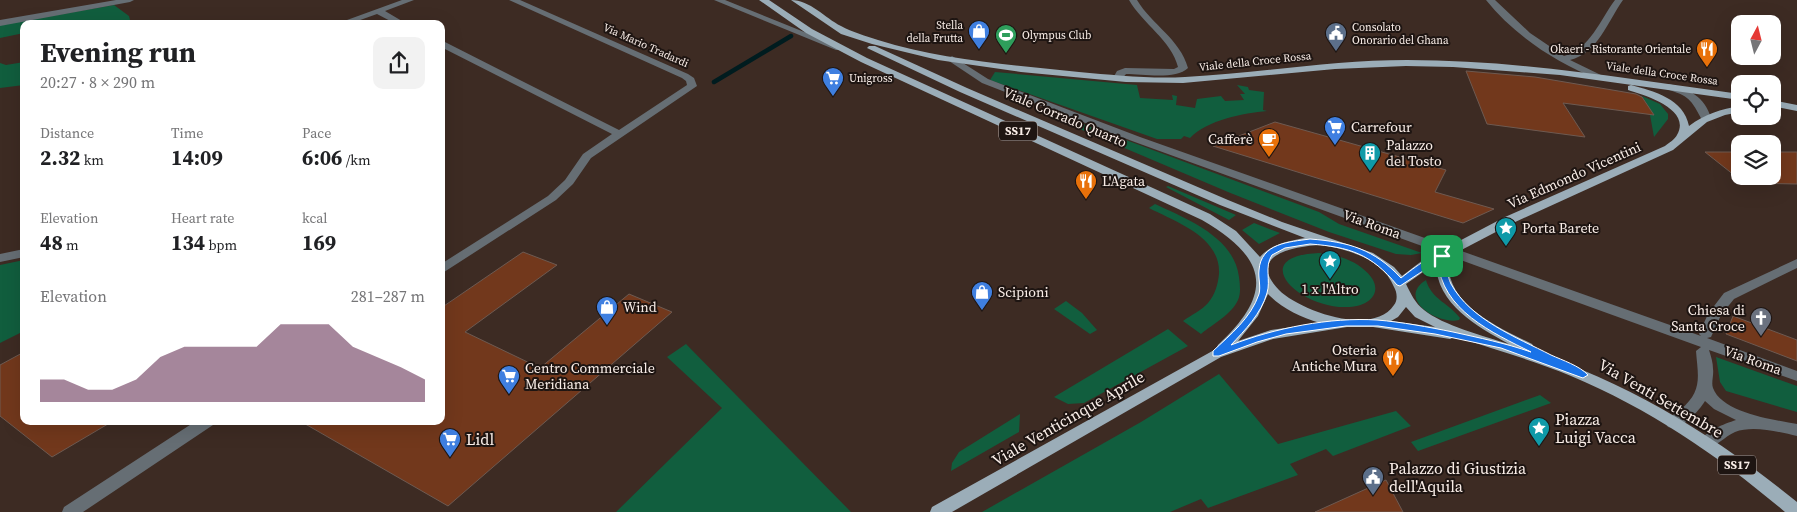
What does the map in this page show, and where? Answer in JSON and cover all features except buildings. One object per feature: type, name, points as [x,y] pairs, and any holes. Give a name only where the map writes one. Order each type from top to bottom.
[{"type":"main road","name":"SS17","points":[[763,0],[809,31],[842,49],[1206,217],[1236,236],[1250,251],[1264,274]]},
{"type":"main road","name":"Viale Corrado Quarto","points":[[795,0],[837,28],[884,53],[968,92],[1251,213],[1332,243]]},
{"type":"main road","name":"Viale della Croce Rossa","points":[[837,28],[855,36],[893,47],[952,59],[1027,70],[1118,78],[1191,80],[1321,67],[1411,63],[1476,65],[1567,73],[1731,96]]},
{"type":"main road","points":[[1546,71],[1630,88],[1667,101],[1676,108],[1682,117],[1684,128],[1682,138]]},
{"type":"main road","points":[[1781,105],[1797,109]]},
{"type":"main road","points":[[1781,108],[1797,109]]},
{"type":"main road","name":"Via Edmondo Vicentini","points":[[1368,323],[1385,318],[1397,311],[1403,302],[1402,290],[1418,269],[1438,251],[1662,152],[1706,118],[1731,111]]},
{"type":"main road","name":"Viale Venticinque Aprile","points":[[1216,354],[1242,328],[1255,310],[1263,294],[1264,264],[1270,253],[1282,246],[1300,242],[1332,243]]},
{"type":"main road","name":"Via Venti Settembre","points":[[1332,243],[1361,252],[1378,260],[1391,271],[1417,312],[1432,321],[1492,343],[1539,357],[1614,389],[1706,443],[1759,481],[1797,512]]},
{"type":"main road","points":[[1438,251],[1447,284],[1460,303],[1470,313],[1503,334],[1583,375]]},
{"type":"main road","points":[[1264,274],[1273,291],[1293,306],[1321,318],[1346,323],[1368,323]]},
{"type":"main road","name":"Viale Venticinque Aprile","points":[[938,512],[1216,354],[1278,333],[1346,323]]},
{"type":"main road","name":"Via Venti Settembre","points":[[1368,323],[1406,327],[1492,343]]},
{"type":"street","points":[[0,22],[130,0]]},
{"type":"street","points":[[352,20],[410,0]]},
{"type":"street","name":"Via Mario Tradardi","points":[[512,0],[691,80],[693,84],[688,90],[619,134]]},
{"type":"street","points":[[718,0],[842,49]]},
{"type":"street","points":[[1118,78],[1125,71],[1176,72],[1183,68],[1183,63],[1176,51],[1141,14],[1133,0]]},
{"type":"street","points":[[1490,0],[1520,30],[1565,60],[1600,77]]},
{"type":"street","points":[[1565,60],[1579,55],[1590,46],[1609,12],[1619,0]]},
{"type":"street","points":[[378,11],[395,20]]},
{"type":"street","points":[[445,45],[619,134],[584,158],[568,182],[552,198],[445,267]]},
{"type":"street","name":"Via Roma","points":[[952,59],[985,81],[1136,139],[1438,251],[1466,257],[1797,376]]},
{"type":"street","points":[[1565,60],[1572,70],[1567,73]]},
{"type":"street","points":[[1669,87],[1696,99],[1704,109],[1706,118]]},
{"type":"street","points":[[0,258],[20,254]]},
{"type":"street","points":[[1706,334],[1715,314],[1729,296],[1797,263]]},
{"type":"street","points":[[1673,423],[1691,409],[1700,398],[1705,387],[1706,375],[1703,351]]},
{"type":"street","points":[[1705,387],[1710,397],[1722,407],[1744,417],[1778,427]]},
{"type":"street","points":[[70,512],[202,425]]},
{"type":"street","points":[[1706,443],[1736,426],[1752,425],[1797,430]]},
{"type":"green space","points":[[114,5],[129,16],[130,20],[28,20]]},
{"type":"green space","points":[[20,21],[20,34],[0,38],[0,25]]},
{"type":"green space","points":[[0,63],[6,65],[20,63],[20,86],[0,88]]},
{"type":"green space","points":[[995,72],[1137,85],[1140,98],[1173,100],[1172,95],[1177,96],[1176,105],[1195,108],[1197,99],[1221,96],[1225,101],[1244,100],[1240,94],[1245,94],[1237,85],[1248,87],[1249,90],[1264,92],[1263,110],[1267,111],[1226,118],[1206,126],[1190,138],[1184,136],[1181,139],[1157,139],[990,80]]},
{"type":"green space","points":[[1642,96],[1660,104],[1668,114],[1668,119],[1654,137],[1650,115],[1653,114]]},
{"type":"green space","points":[[1083,124],[1319,212],[1339,224],[1422,253],[1411,255],[1396,254],[1329,232],[1228,192],[1075,127],[1074,125]]},
{"type":"green space","points":[[1168,186],[1236,215],[1229,220],[1166,187]]},
{"type":"green space","points":[[1155,204],[1207,231],[1219,240],[1235,263],[1240,286],[1238,300],[1227,314],[1201,334],[1183,321],[1203,308],[1213,296],[1219,278],[1218,261],[1213,250],[1195,232],[1149,208]]},
{"type":"green space","points":[[1254,223],[1280,233],[1259,244],[1242,230]]},
{"type":"green space","points":[[1319,253],[1347,259],[1370,275],[1375,289],[1374,295],[1370,300],[1356,306],[1328,305],[1311,299],[1297,291],[1287,282],[1283,272],[1286,263],[1297,256]]},
{"type":"green space","points":[[20,261],[20,333],[0,343],[0,265]]},
{"type":"green space","points":[[1426,280],[1428,287],[1436,297],[1456,313],[1460,318],[1459,320],[1441,319],[1423,309],[1416,295],[1418,287]]},
{"type":"green space","points":[[1066,301],[1082,313],[1097,330],[1090,334],[1054,309]]},
{"type":"green space","points":[[1168,329],[1188,346],[1084,403],[1068,404],[1054,397]]},
{"type":"green space","points":[[686,344],[851,512],[616,512],[722,408],[667,357]]},
{"type":"green space","points":[[1716,357],[1797,386],[1797,412],[1726,391],[1720,382]]},
{"type":"green space","points":[[1219,374],[1278,444],[1396,411],[1411,426],[1333,456],[1326,449],[1290,464],[1298,475],[1208,508],[1201,499],[1170,512],[982,512],[1141,422]]},
{"type":"green space","points":[[1540,395],[1551,403],[1418,451],[1411,442]]},
{"type":"green space","points":[[1020,414],[1019,432],[951,471],[952,463],[959,452]]},
{"type":"waterway","points":[[714,82],[791,36]]},
{"type":"place","name":"Stella della Frutta","points":[[979,50]]},
{"type":"place","name":"Consolato Onorario del Ghana","points":[[1336,52]]},
{"type":"place","name":"Olympus Club","points":[[1006,54]]},
{"type":"place","name":"Okaeri - Ristorante Orientale","points":[[1707,68]]},
{"type":"place","name":"Unigross","points":[[833,97]]},
{"type":"place","name":"Carrefour","points":[[1335,146]]},
{"type":"place","name":"Cafferè","points":[[1269,158]]},
{"type":"place","name":"Palazzo del Tosto","points":[[1370,172]]},
{"type":"place","name":"L'Agata","points":[[1086,200]]},
{"type":"place","name":"Porta Barete","points":[[1506,247]]},
{"type":"place","name":"1 x l'Altro","points":[[1330,280]]},
{"type":"place","name":"Scipioni","points":[[982,311]]},
{"type":"place","name":"Wind","points":[[607,326]]},
{"type":"place","name":"Chiesa di Santa Croce","points":[[1761,337]]},
{"type":"place","name":"Osteria Antiche Mura","points":[[1393,377]]},
{"type":"place","name":"Centro Commerciale Meridiana","points":[[509,395]]},
{"type":"place","name":"Piazza Luigi Vacca","points":[[1539,447]]},
{"type":"place","name":"Lidl","points":[[450,458]]},
{"type":"place","name":"Palazzo di Giustizia dell'Aquila","points":[[1373,496]]},
{"type":"route","points":[[1310,241],[1342,245],[1378,260],[1400,283],[1427,263],[1442,256],[1443,274],[1447,284],[1451,292],[1470,313],[1503,334],[1583,375],[1503,345],[1378,323],[1323,325],[1286,331],[1254,339],[1216,354],[1242,328],[1255,310],[1263,294],[1264,264],[1270,253],[1275,249],[1291,243],[1310,241]]}]
